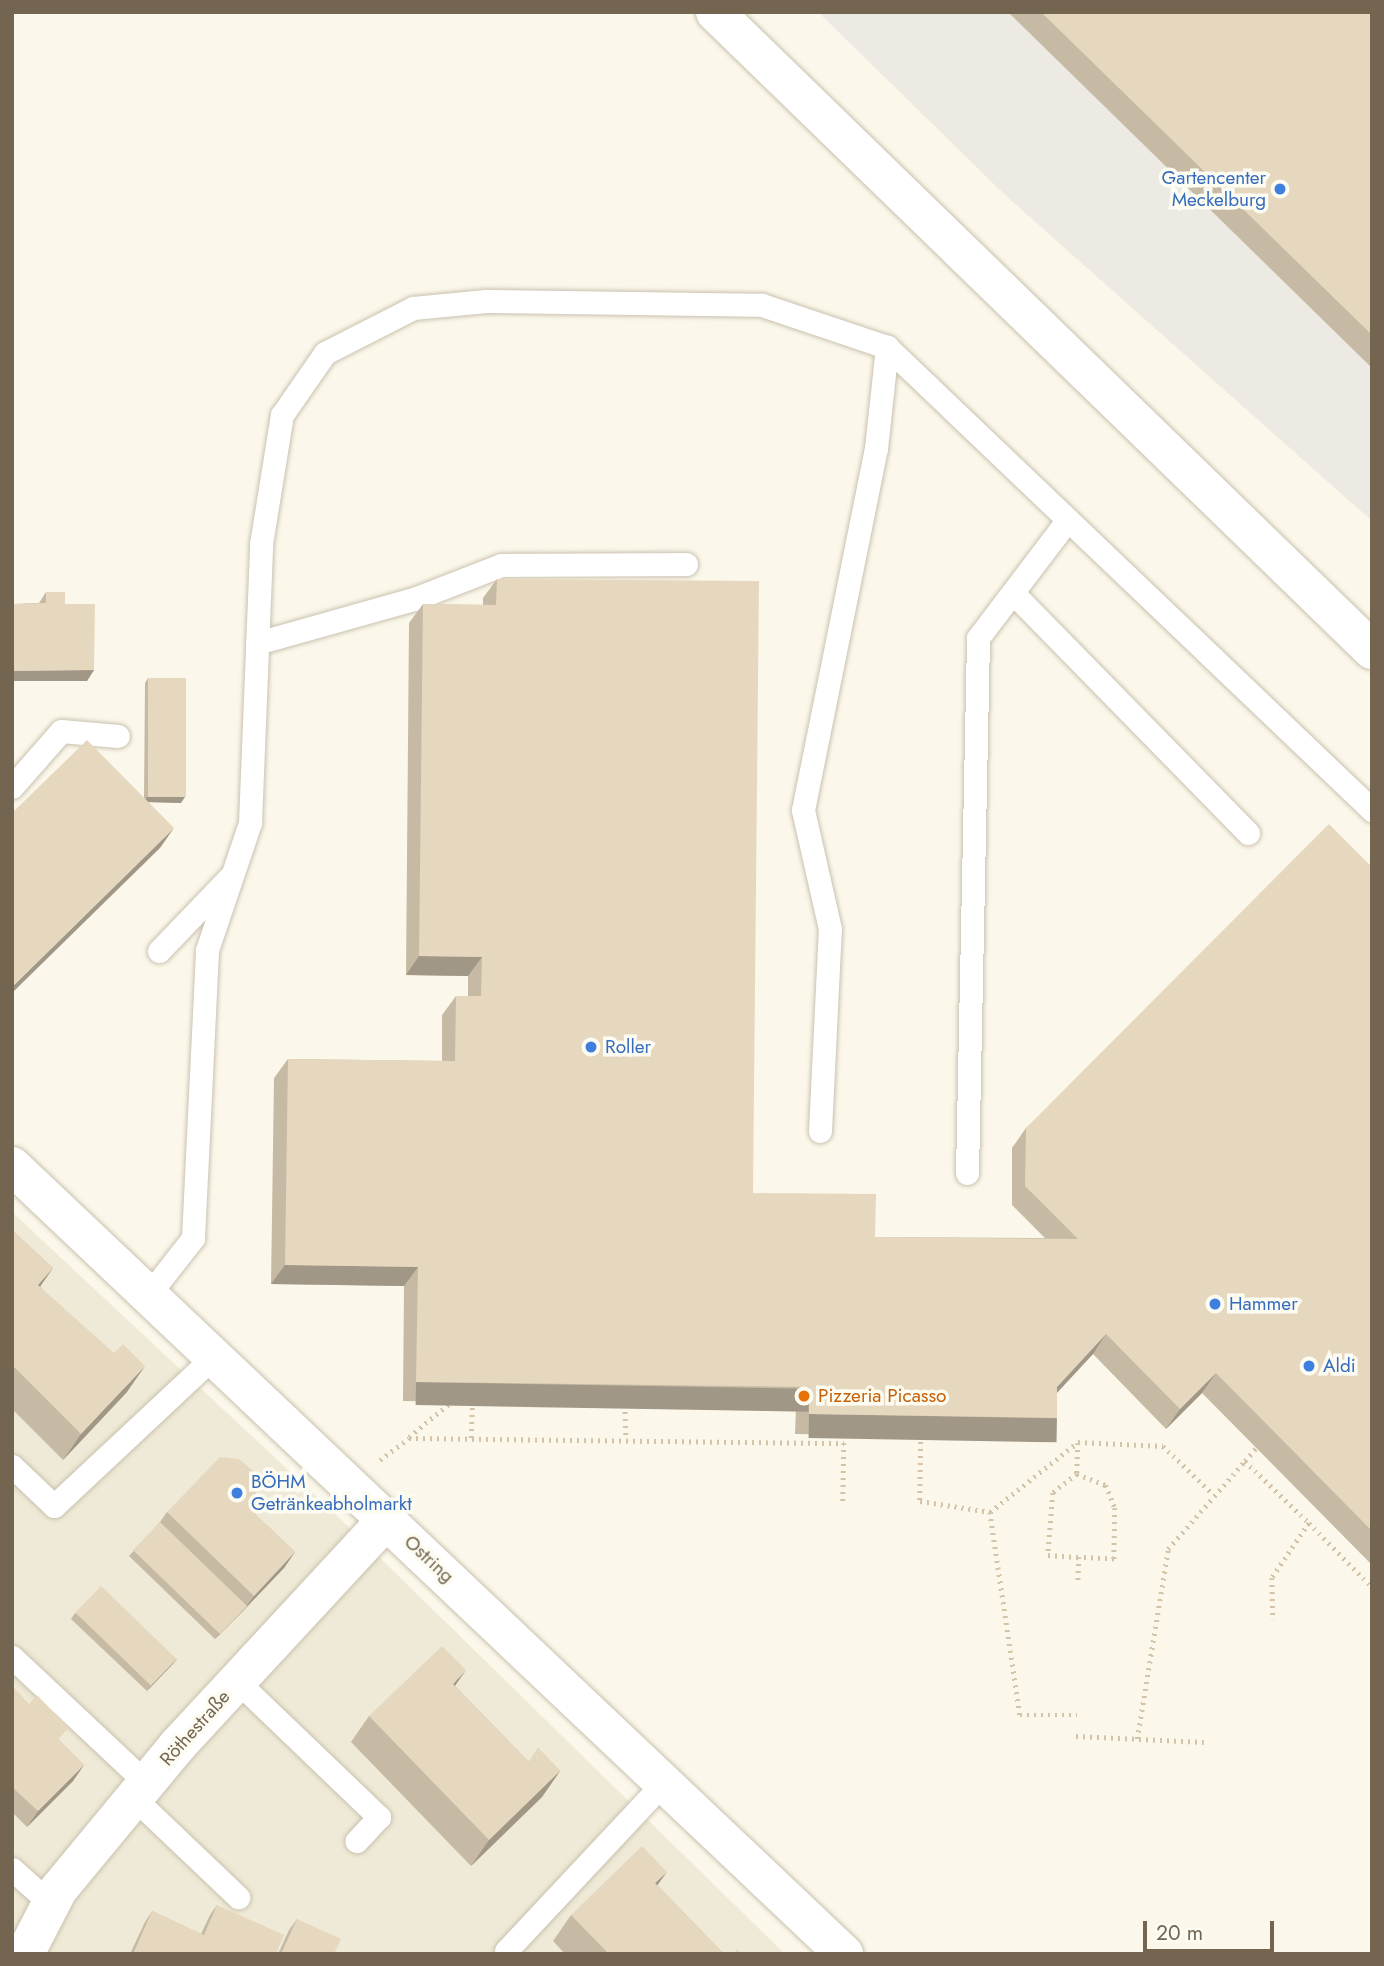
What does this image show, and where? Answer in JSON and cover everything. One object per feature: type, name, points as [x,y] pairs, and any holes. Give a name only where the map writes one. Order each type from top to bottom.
[{"type":"street","points":[[715,12],[1372,650]]},
{"type":"street","name":"Ostring","points":[[12,1166],[146,1298],[387,1519],[844,1954]]},
{"type":"street","name":"Röthestraße","points":[[25,1954],[51,1904],[140,1791],[237,1681],[387,1519]]},
{"type":"lane","points":[[146,1298],[193,1238],[207,950],[250,823],[261,544],[282,415],[326,353],[413,308],[486,301],[762,305],[887,347],[1066,522],[1372,810]]},
{"type":"lane","points":[[820,1131],[830,929],[803,810],[876,449],[887,347]]},
{"type":"lane","points":[[967,1173],[978,638],[1066,522]]},
{"type":"lane","points":[[257,643],[414,599],[501,565],[686,564]]},
{"type":"lane","points":[[1013,593],[1248,833]]},
{"type":"lane","points":[[12,787],[61,732],[118,736]]},
{"type":"lane","points":[[159,951],[233,874]]},
{"type":"lane","points":[[12,1466],[54,1506],[212,1358]]},
{"type":"lane","points":[[12,1657],[238,1897]]},
{"type":"lane","points":[[237,1681],[379,1817],[357,1841]]},
{"type":"lane","points":[[509,1954],[506,1951],[664,1782]]},
{"type":"lane","points":[[12,1868],[51,1904]]},
{"type":"path","points":[[349,1484],[451,1402]]},
{"type":"path","points":[[471,1438],[472,1402]]},
{"type":"path","points":[[625,1405],[626,1438]]},
{"type":"path","points":[[921,1436],[920,1501],[990,1512],[1077,1442],[1163,1446],[1213,1494]]},
{"type":"path","points":[[409,1438],[626,1438],[844,1443],[843,1501]]},
{"type":"path","points":[[1077,1442],[1077,1475]]},
{"type":"path","points":[[1137,1739],[1168,1549],[1213,1494],[1256,1448]]},
{"type":"path","points":[[1245,1461],[1372,1587]]},
{"type":"path","points":[[1077,1475],[1106,1485],[1115,1508],[1114,1559],[1048,1555],[1053,1493],[1077,1475]]},
{"type":"path","points":[[990,1512],[1020,1715],[1077,1715]]},
{"type":"path","points":[[1273,1620],[1272,1578],[1309,1523]]},
{"type":"path","points":[[1078,1581],[1079,1557]]},
{"type":"path","points":[[1076,1736],[1204,1742]]},
{"type":"shaded area","points":[[818,12],[1372,12],[1372,521],[1005,195]]},
{"type":"shaded area","points":[[12,1212],[332,1511],[785,1954],[12,1954]]},
{"type":"building","name":"Gartencenter Meckelburg","points":[[1041,12],[1372,12],[1372,335]]},
{"type":"building","name":"Roller","points":[[497,579],[759,581],[753,1193],[876,1194],[875,1237],[1078,1239],[1025,1186],[1026,1128],[1329,824],[1372,867],[1372,1531],[1216,1373],[1180,1409],[1106,1334],[1057,1387],[1057,1418],[809,1414],[809,1387],[416,1382],[418,1267],[285,1265],[288,1059],[455,1061],[456,996],[481,996],[482,957],[419,956],[423,604],[496,605]]},
{"type":"building","points":[[46,592],[65,592],[65,604],[95,604],[94,670],[14,671],[14,604],[46,603]]},
{"type":"building","points":[[148,678],[186,678],[186,797],[148,797]]},
{"type":"building","points":[[87,740],[174,828],[12,987],[12,813]]},
{"type":"building","points":[[12,1230],[53,1268],[38,1285],[114,1353],[123,1344],[145,1366],[81,1434],[12,1365]]},
{"type":"building","points":[[220,1457],[239,1459],[258,1475],[254,1513],[295,1552],[254,1596],[167,1512]]},
{"type":"building","points":[[160,1522],[247,1606],[220,1634],[133,1550]]},
{"type":"building","points":[[101,1586],[177,1659],[151,1686],[75,1613]]},
{"type":"building","points":[[442,1646],[466,1670],[453,1684],[529,1762],[538,1748],[560,1771],[489,1840],[369,1716]]},
{"type":"building","points":[[12,1686],[29,1704],[37,1695],[69,1728],[58,1739],[84,1765],[38,1811],[12,1787]]},
{"type":"building","points":[[642,1846],[667,1872],[655,1883],[724,1954],[609,1954],[571,1915]]},
{"type":"building","points":[[217,1905],[284,1935],[276,1954],[133,1954],[152,1911],[204,1935]]},
{"type":"building","points":[[297,1919],[341,1939],[334,1954],[281,1954]]},
{"type":"place","name":"Gartencenter Meckelburg","points":[[1280,189]]},
{"type":"place","name":"Roller","points":[[591,1047]]},
{"type":"place","name":"Hammer","points":[[1215,1304]]},
{"type":"place","name":"Aldi","points":[[1309,1366]]},
{"type":"place","name":"Pizzeria Picasso","points":[[804,1396]]},
{"type":"place","name":"BÖHM Getränkeabholmarkt","points":[[237,1493]]}]
